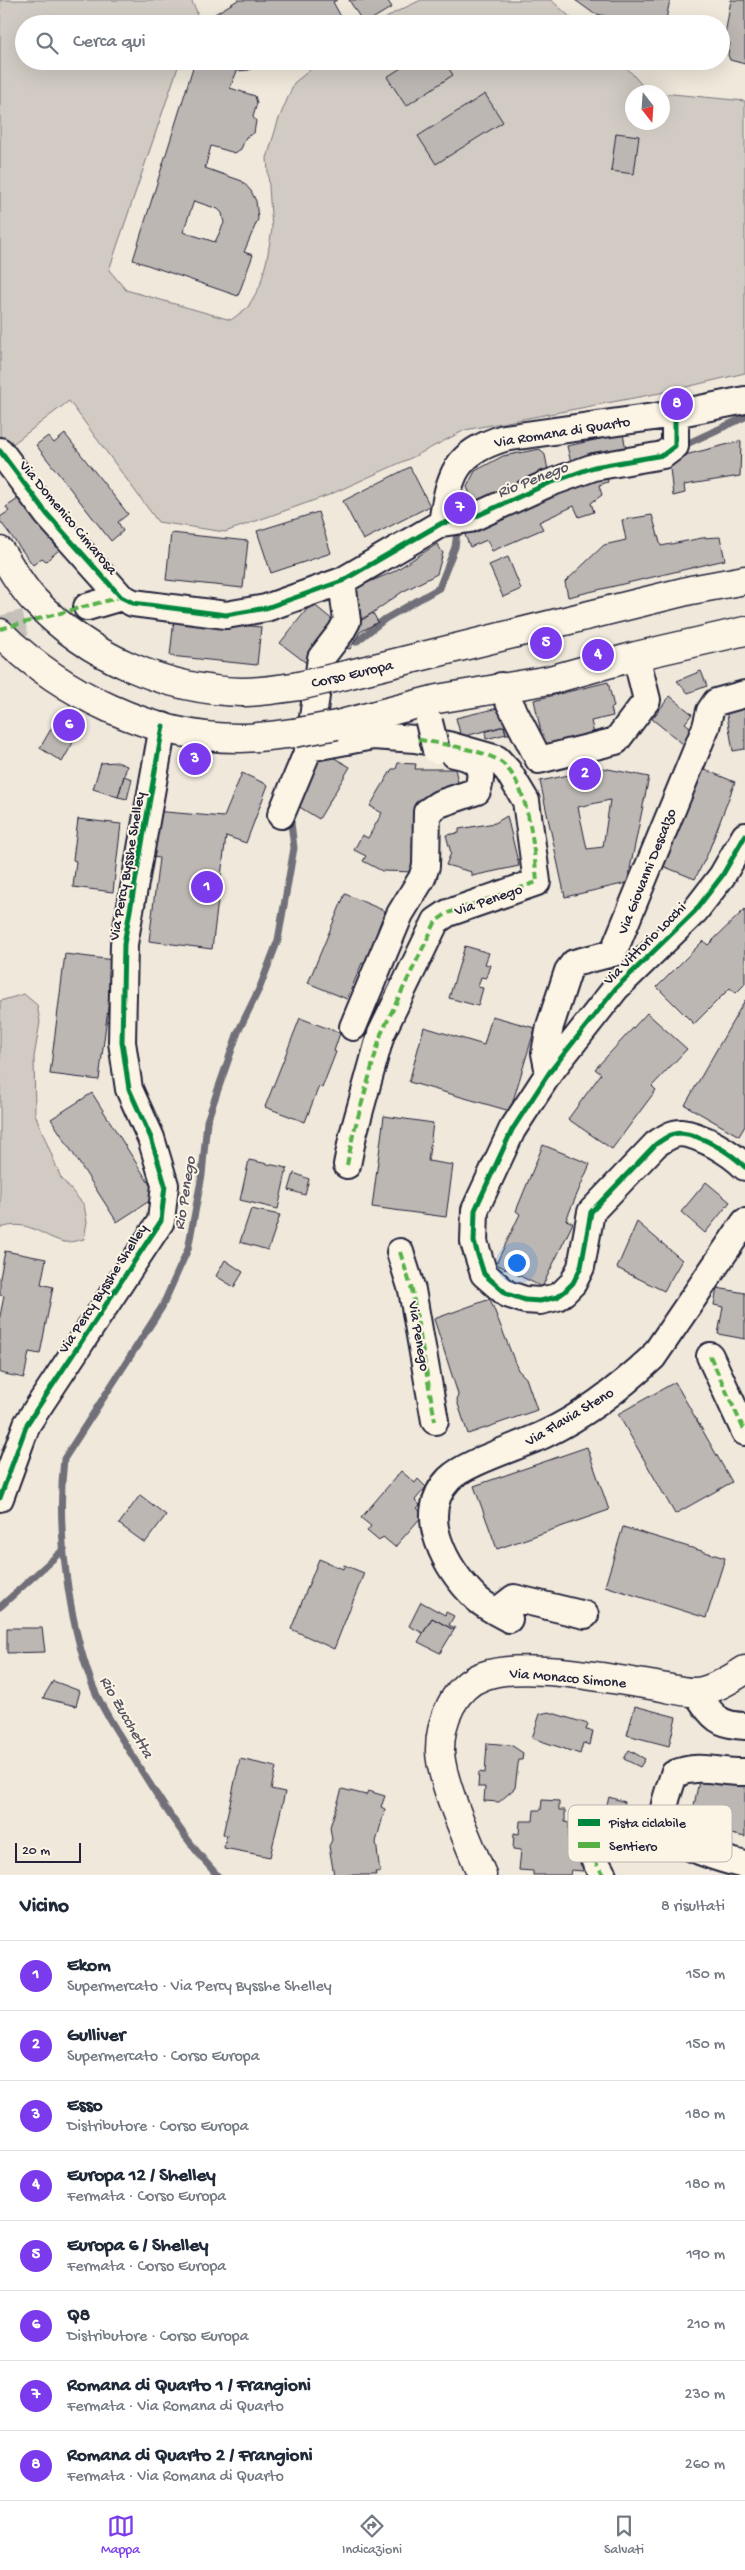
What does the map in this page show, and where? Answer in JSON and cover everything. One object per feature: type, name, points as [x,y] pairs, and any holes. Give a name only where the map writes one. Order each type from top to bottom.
[{"type":"main road","name":"Corso Europa","points":[[0,551],[34,600],[98,652],[170,681],[203,688],[242,692],[299,686],[691,590],[745,580]]},
{"type":"main road","points":[[0,634],[54,679],[110,710],[163,726],[201,734],[240,738],[302,740],[337,724],[425,728],[501,686],[550,680],[636,656],[745,631]]},
{"type":"main road","name":"Via Monaco Simone","points":[[482,1875],[448,1785],[440,1750],[446,1714],[452,1702],[462,1690],[482,1676],[515,1670],[588,1676],[696,1692],[727,1681],[745,1670]]},
{"type":"street","name":"Via Romana di Quarto","points":[[442,523],[448,484],[465,458],[479,446],[504,438],[675,414],[745,400]]},
{"type":"street","points":[[87,607],[121,597],[133,603],[226,615],[266,608],[342,580],[442,523],[470,518],[547,484],[594,467],[663,455],[675,446],[675,414]]},
{"type":"street","name":"Via Domenico Cimarosa","points":[[0,452],[47,514],[121,597]]},
{"type":"street","points":[[281,815],[302,740],[321,658],[342,632],[347,621],[342,580]]},
{"type":"street","points":[[501,686],[539,760],[616,741],[647,700],[636,656]]},
{"type":"street","name":"Via Giovanni Descalzo","points":[[544,1081],[544,1053],[550,1026],[569,970],[574,963],[613,953],[706,727],[710,711],[716,702],[745,694]]},
{"type":"street","name":"Via Percy Bysshe Shelley","points":[[0,1498],[28,1424],[161,1221],[166,1185],[151,1138],[129,1089],[122,1042],[124,944],[163,726]]},
{"type":"street","points":[[354,1027],[400,914],[422,878],[426,866],[427,812],[439,804],[472,794],[479,787],[479,768],[471,757],[425,728]]},
{"type":"street","name":"Via Penego","points":[[302,740],[373,736],[425,728],[448,745],[497,759],[508,771],[526,801],[537,882],[448,913],[436,921],[381,1034],[352,1135],[347,1165]]},
{"type":"street","name":"Via Vittorio Locchi","points":[[544,1081],[616,988],[695,912],[722,876],[745,836]]},
{"type":"street","points":[[544,1081],[512,1130],[482,1191],[473,1226],[477,1255],[484,1274],[507,1294],[524,1300],[540,1302],[556,1297],[573,1283],[581,1267],[591,1212],[650,1150],[668,1135],[681,1133],[692,1136],[742,1156]]},
{"type":"street","name":"Via Flavia Steno","points":[[585,1615],[514,1598],[503,1616],[478,1600],[453,1571],[442,1550],[434,1516],[434,1505],[438,1495],[458,1472],[548,1432],[608,1395],[636,1373],[653,1357],[745,1222]]},
{"type":"street","name":"Via Penego","points":[[400,1252],[412,1290],[435,1421]]},
{"type":"street","points":[[710,1356],[745,1432]]},
{"type":"street","points":[[696,1692],[708,1710],[719,1721],[728,1726],[745,1726]]},
{"type":"street","points":[[665,1805],[674,1774],[687,1769],[703,1767],[745,1772]]},
{"type":"street","points":[[732,1861],[745,1865]]},
{"type":"shaded area","points":[[0,0],[191,0],[197,12],[196,15],[15,15],[15,70],[177,70],[109,270],[126,290],[231,320],[248,307],[260,286],[272,229],[267,158],[278,121],[294,83],[310,70],[629,70],[642,85],[625,85],[625,130],[670,130],[670,94],[745,101],[745,373],[665,392],[465,430],[413,457],[329,495],[225,532],[158,522],[69,401],[10,446],[0,436]]},
{"type":"shaded area","points":[[421,0],[551,0],[568,15],[391,15]]},
{"type":"shaded area","points":[[24,994],[37,1005],[40,1022],[34,1057],[35,1114],[61,1178],[84,1205],[87,1222],[84,1239],[64,1242],[34,1229],[19,1225],[0,1228],[0,1001]]},
{"type":"building","points":[[238,0],[337,0],[333,2],[340,15],[213,15]]},
{"type":"building","points":[[349,0],[387,0],[392,7],[379,15],[358,15]]},
{"type":"building","points":[[575,0],[670,0],[667,15],[601,15],[593,13]]},
{"type":"building","points":[[731,0],[745,0],[745,64],[730,60],[730,15],[728,15]]},
{"type":"building","points":[[192,70],[249,70],[237,71],[230,88],[255,96],[257,103],[253,117],[256,121],[254,133],[246,137],[241,149],[235,153],[211,146],[205,168],[242,181],[251,191],[256,201],[258,219],[244,252],[253,255],[238,296],[133,260]],"holes":[[[194,201],[218,209],[222,213],[224,223],[215,242],[183,232]]]},
{"type":"building","points":[[398,70],[450,70],[453,75],[406,106],[387,77]]},
{"type":"building","points":[[485,94],[503,122],[436,164],[418,136]]},
{"type":"building","points":[[616,133],[639,136],[634,174],[611,171]]},
{"type":"building","points":[[65,434],[128,514],[118,522],[123,531],[111,541],[36,445],[48,436],[54,443]]},
{"type":"building","points":[[623,434],[627,455],[572,467],[567,446]]},
{"type":"building","points":[[741,441],[740,476],[684,485],[685,493],[673,496],[669,459]]},
{"type":"building","points":[[540,449],[545,455],[548,470],[476,508],[467,487],[475,471],[503,456]]},
{"type":"building","points":[[410,467],[430,506],[363,540],[343,501]]},
{"type":"building","points":[[605,470],[608,482],[599,485],[602,495],[591,503],[594,512],[579,517],[574,506],[539,522],[543,529],[492,551],[487,540],[470,547],[462,528]]},
{"type":"building","points":[[18,499],[59,550],[46,561],[42,558],[33,565],[0,521],[0,517],[9,511],[6,507]]},
{"type":"building","points":[[318,512],[331,553],[271,573],[257,531]]},
{"type":"building","points":[[652,515],[661,546],[702,538],[720,537],[725,560],[568,597],[565,582],[604,545],[626,540],[622,520]]},
{"type":"building","points":[[171,533],[248,541],[243,588],[166,580]]},
{"type":"building","points":[[437,544],[443,553],[437,574],[402,592],[364,619],[353,623],[350,590],[393,572]]},
{"type":"building","points":[[508,557],[521,589],[503,597],[489,565]]},
{"type":"building","points":[[312,603],[340,626],[309,665],[280,643]]},
{"type":"building","points":[[373,613],[378,622],[360,632],[350,649],[339,646],[353,623]]},
{"type":"building","points":[[174,619],[261,627],[257,665],[170,656]]},
{"type":"building","points":[[701,671],[707,686],[688,693],[677,681]]},
{"type":"building","points":[[608,682],[614,707],[611,708],[613,716],[591,721],[595,738],[545,750],[534,700]]},
{"type":"building","points":[[670,696],[692,714],[685,723],[694,730],[683,744],[652,719]]},
{"type":"building","points":[[745,700],[745,749],[733,751],[725,704]]},
{"type":"building","points":[[502,707],[509,734],[506,734],[504,726],[461,737],[456,718]]},
{"type":"building","points":[[62,710],[84,723],[62,762],[40,748]]},
{"type":"building","points":[[504,726],[506,734],[486,739],[485,732]]},
{"type":"building","points":[[324,752],[350,767],[319,819],[293,803]]},
{"type":"building","points":[[117,762],[127,766],[118,797],[93,789],[101,763]]},
{"type":"building","points":[[398,763],[416,764],[415,769],[455,769],[460,790],[422,804],[415,804],[412,849],[415,850],[415,872],[382,871],[363,861],[366,856],[354,850],[362,835],[368,838],[382,813],[370,806],[392,769],[396,769]]},
{"type":"building","points":[[698,767],[735,782],[708,853],[695,879],[655,863]]},
{"type":"building","points":[[603,768],[649,777],[627,883],[565,897],[540,781]],"holes":[[[610,800],[603,847],[587,849],[578,807]]]},
{"type":"building","points":[[242,773],[268,785],[246,843],[226,836],[212,949],[149,941],[159,858],[148,856],[154,811],[224,817]]},
{"type":"building","points":[[124,776],[132,779],[127,799],[118,797]]},
{"type":"building","points":[[507,816],[519,866],[472,876],[472,872],[446,865],[451,853],[446,835],[459,833],[459,829],[495,823]]},
{"type":"building","points":[[78,819],[121,824],[113,892],[73,887],[76,861],[73,860]]},
{"type":"building","points":[[345,894],[385,911],[378,929],[380,930],[366,965],[362,963],[347,999],[308,983]]},
{"type":"building","points":[[745,909],[745,984],[736,993],[730,988],[694,1024],[657,987],[703,941],[708,945]]},
{"type":"building","points":[[465,946],[489,953],[485,964],[490,965],[486,978],[481,977],[478,987],[483,988],[478,1006],[449,998]]},
{"type":"building","points":[[65,954],[114,960],[99,1080],[50,1074]]},
{"type":"building","points":[[745,1000],[745,1126],[739,1136],[685,1105]]},
{"type":"building","points":[[647,1013],[687,1049],[652,1086],[656,1090],[612,1149],[568,1119],[601,1074],[595,1069]]},
{"type":"building","points":[[492,1016],[535,1028],[510,1111],[409,1082],[424,1027],[484,1045]]},
{"type":"building","points":[[300,1018],[340,1033],[334,1051],[336,1052],[322,1088],[319,1086],[305,1122],[265,1107]]},
{"type":"building","points":[[92,1093],[157,1196],[117,1222],[51,1119]]},
{"type":"building","points":[[384,1116],[433,1123],[428,1161],[453,1165],[446,1217],[372,1207]]},
{"type":"building","points":[[543,1145],[590,1164],[566,1220],[573,1223],[542,1287],[496,1264],[520,1214],[516,1211]]},
{"type":"building","points":[[249,1160],[287,1168],[278,1209],[240,1200]]},
{"type":"building","points":[[294,1173],[309,1179],[305,1195],[289,1190]]},
{"type":"building","points":[[706,1182],[730,1202],[705,1233],[681,1212]]},
{"type":"building","points":[[251,1209],[280,1215],[268,1250],[240,1242]]},
{"type":"building","points":[[637,1222],[682,1260],[664,1291],[617,1268]]},
{"type":"building","points":[[5,1251],[46,1259],[41,1284],[53,1287],[40,1354],[29,1352],[24,1378],[0,1373],[0,1316],[4,1296],[0,1295],[0,1278]]},
{"type":"building","points":[[225,1260],[243,1272],[234,1287],[216,1276]]},
{"type":"building","points":[[717,1288],[745,1293],[745,1339],[718,1334],[723,1307],[714,1305]]},
{"type":"building","points":[[490,1299],[518,1370],[526,1378],[537,1410],[468,1434],[457,1401],[458,1394],[434,1319]]},
{"type":"building","points":[[675,1382],[732,1482],[675,1514],[618,1414]]},
{"type":"building","points":[[587,1447],[609,1510],[497,1549],[474,1486]]},
{"type":"building","points":[[401,1471],[415,1483],[418,1479],[426,1487],[415,1500],[420,1505],[417,1508],[423,1515],[395,1547],[383,1537],[379,1541],[367,1531],[371,1526],[361,1518]]},
{"type":"building","points":[[140,1495],[166,1515],[145,1543],[119,1524]]},
{"type":"building","points":[[623,1527],[725,1558],[706,1618],[605,1586]]},
{"type":"building","points":[[319,1559],[343,1569],[344,1565],[364,1573],[334,1649],[291,1629]]},
{"type":"building","points":[[421,1602],[445,1615],[446,1612],[454,1616],[449,1625],[455,1628],[454,1630],[432,1618],[423,1633],[409,1626]]},
{"type":"building","points":[[432,1618],[454,1630],[440,1653],[418,1642]]},
{"type":"building","points":[[7,1628],[42,1628],[45,1652],[7,1653]]},
{"type":"building","points":[[53,1681],[80,1691],[76,1706],[43,1698]]},
{"type":"building","points":[[635,1706],[676,1717],[669,1746],[627,1735]]},
{"type":"building","points":[[549,1712],[588,1724],[586,1730],[593,1731],[590,1745],[583,1743],[580,1754],[532,1738],[540,1714]]},
{"type":"building","points":[[487,1743],[511,1745],[523,1753],[522,1760],[519,1760],[518,1764],[515,1788],[499,1802],[484,1801],[485,1787],[478,1787],[479,1772],[485,1773]]},
{"type":"building","points":[[629,1750],[645,1759],[640,1767],[624,1759]]},
{"type":"building","points":[[240,1759],[276,1767],[271,1789],[285,1792],[270,1857],[224,1848],[227,1835],[223,1834]]},
{"type":"building","points":[[700,1776],[745,1786],[745,1837],[732,1834],[732,1805],[694,1805]]},
{"type":"building","points":[[342,1789],[366,1795],[368,1791],[385,1796],[381,1807],[385,1809],[376,1842],[380,1872],[375,1872],[376,1875],[334,1875],[329,1846],[332,1840],[330,1827]]},
{"type":"building","points":[[609,1797],[625,1802],[624,1805],[607,1805]]},
{"type":"building","points":[[542,1800],[559,1801],[559,1810],[565,1810],[565,1822],[568,1823],[568,1862],[584,1862],[583,1871],[571,1870],[570,1875],[533,1875],[533,1871],[519,1870],[521,1850],[513,1849],[514,1833],[519,1834],[520,1821],[533,1821],[534,1810],[541,1810]]},
{"type":"waterway","name":"Rio Penego","points":[[680,447],[745,417]]},
{"type":"waterway","name":"Rio Penego","points":[[356,642],[385,619],[439,588],[455,547],[458,526]]},
{"type":"waterway","name":"Rio Penego","points":[[217,1875],[183,1833],[162,1803],[111,1722],[92,1684],[76,1631],[70,1603],[63,1543],[62,1486],[64,1459],[162,1307],[188,1249],[202,1175],[207,1121],[238,1032],[260,987],[278,940],[294,848],[290,814]]},
{"type":"waterway","name":"Rio Penego","points":[[0,1607],[64,1549]]},
{"type":"tunnel","points":[[0,629],[87,607]]},
{"type":"marked path","points":[[0,629],[121,597]]},
{"type":"marked path","points":[[347,1165],[353,1135],[381,1034],[436,921],[448,913],[537,882],[528,814],[516,781],[507,768],[496,759],[479,752],[415,739]]},
{"type":"marked path","points":[[400,1252],[412,1290],[435,1421]]},
{"type":"marked path","points":[[710,1356],[745,1432]]},
{"type":"marked path","points":[[596,1862],[603,1875]]},
{"type":"cycle path","points":[[0,451],[47,514],[121,597],[133,603],[226,615],[266,608],[342,581],[442,523],[470,519],[547,484],[594,467],[663,455],[675,446],[675,414]]},
{"type":"cycle path","points":[[0,1498],[27,1424],[161,1221],[165,1185],[151,1138],[129,1089],[122,1042],[124,944],[163,726]]},
{"type":"cycle path","points":[[745,836],[722,876],[695,911],[616,988],[549,1073],[512,1130],[475,1210],[474,1242],[484,1274],[507,1294],[525,1300],[540,1301],[557,1297],[564,1292],[573,1283],[581,1267],[591,1212],[656,1144],[671,1135],[681,1133],[698,1137],[732,1156],[745,1167]]},
{"type":"place","name":"Romana di Quarto 2 / Frangioni","points":[[677,404]]},
{"type":"place","name":"Romana di Quarto 1 / Frangioni","points":[[460,508]]},
{"type":"place","name":"Europa 6 / Shelley","points":[[546,643]]},
{"type":"place","name":"Europa 12 / Shelley","points":[[598,655]]},
{"type":"place","name":"Q8","points":[[69,725]]},
{"type":"place","name":"Esso","points":[[195,759]]},
{"type":"place","name":"Gulliver","points":[[585,774]]},
{"type":"place","name":"Ekom","points":[[207,887]]},
{"type":"water label","name":"Rio Zucchetta","points":[[128,1716]]}]
